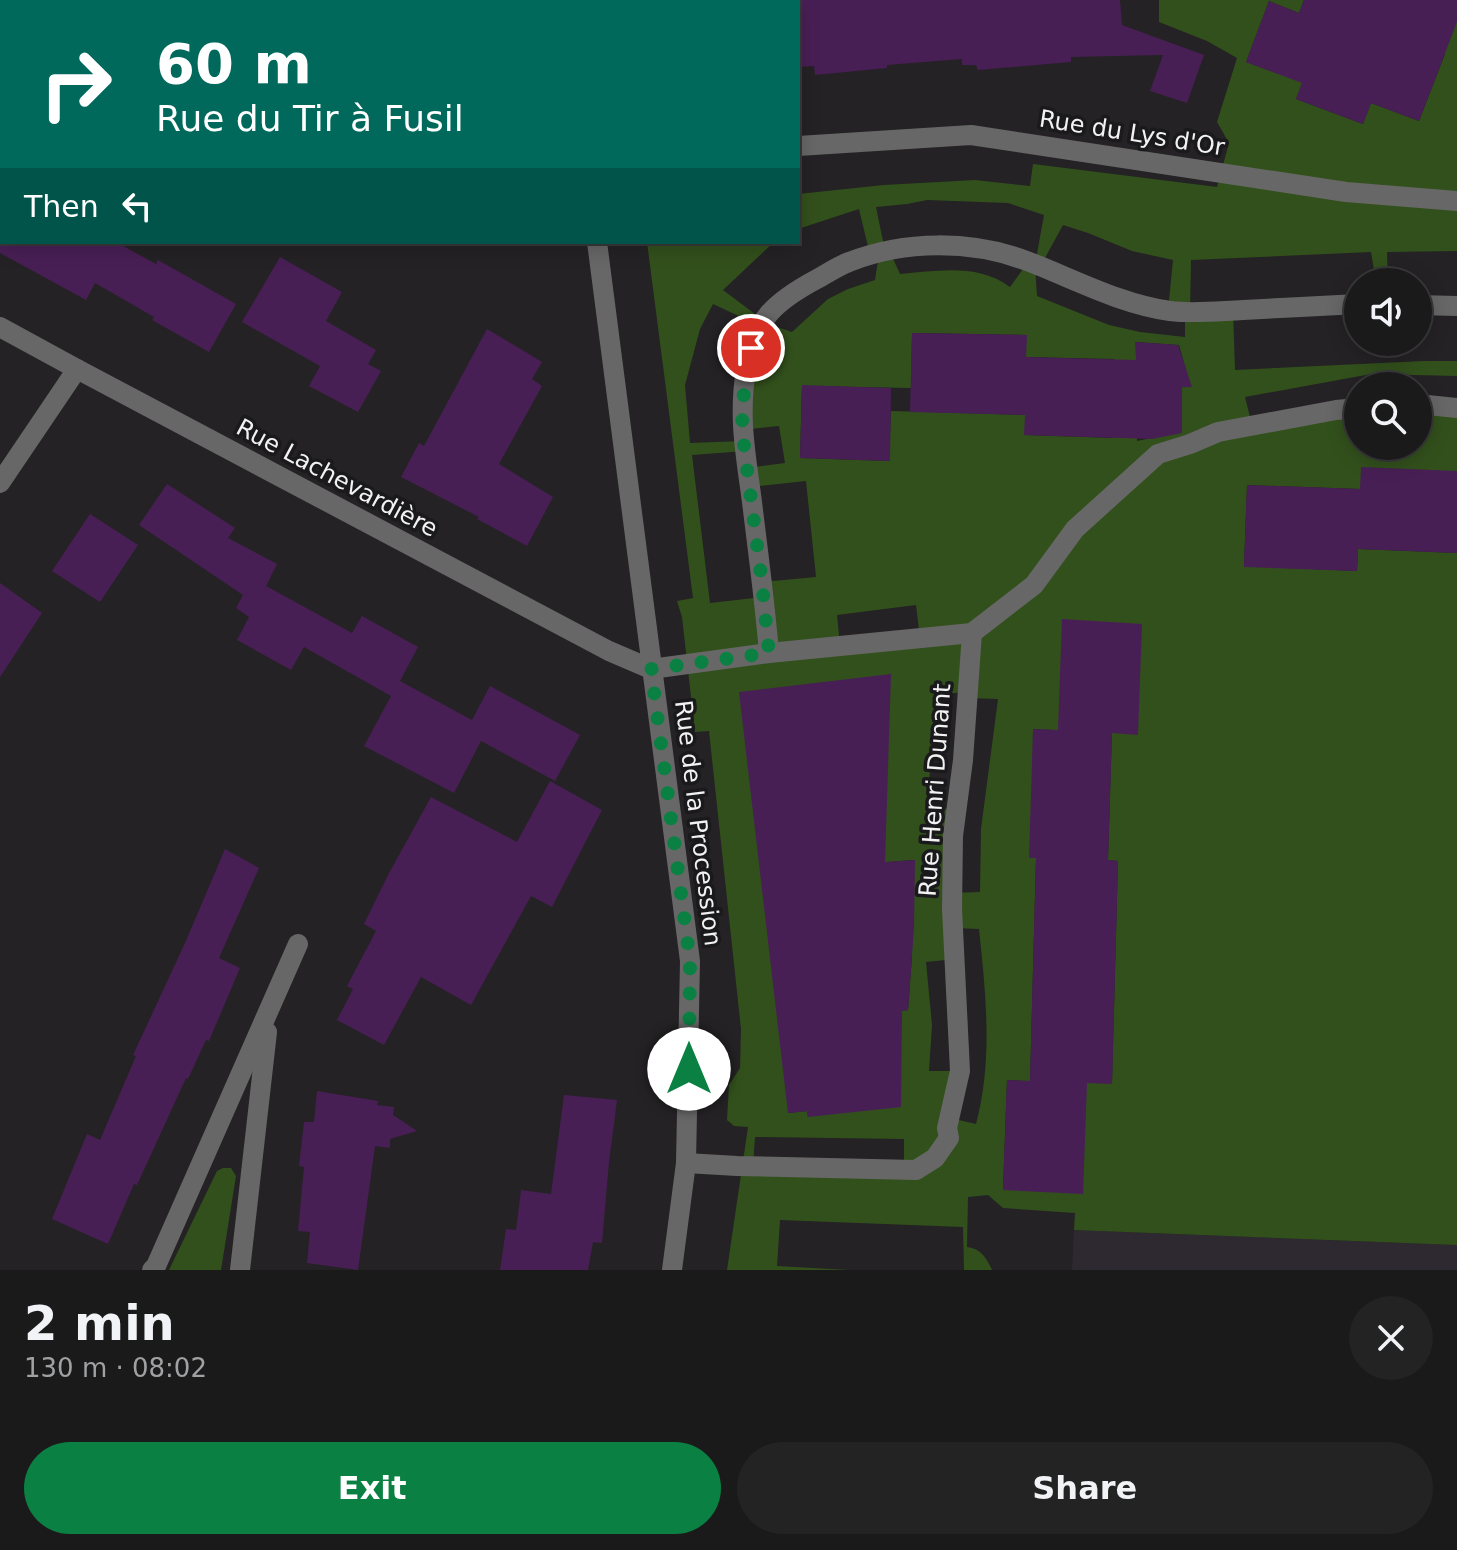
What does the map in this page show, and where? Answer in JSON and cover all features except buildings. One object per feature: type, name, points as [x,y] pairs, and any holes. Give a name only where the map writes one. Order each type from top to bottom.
[{"type":"street","name":"Rue du Lys d'Or","points":[[800,146],[971,135],[1346,192],[1457,201]]},
{"type":"street","name":"Rue de la Procession","points":[[597,244],[690,961],[686,1163],[672,1270]]},
{"type":"street","points":[[769,653],[742,430],[743,400],[751,348],[762,322],[781,300],[798,289],[848,262],[879,253],[924,246],[964,246],[1028,262],[1123,300],[1168,311],[1344,305]]},
{"type":"street","points":[[1432,305],[1457,306]]},
{"type":"street","name":"Rue Lachevardière","points":[[0,327],[609,651],[651,669]]},
{"type":"street","points":[[0,483],[77,369]]},
{"type":"street","points":[[1432,405],[1457,408]]},
{"type":"street","points":[[651,669],[769,653],[972,633],[1034,585],[1075,529],[1158,454],[1218,432],[1344,409]]},
{"type":"street","name":"Rue Henri Dunant","points":[[686,1163],[916,1170],[935,1158],[949,1138],[947,1128],[960,1071],[952,909],[953,836],[963,760],[972,633]]},
{"type":"street","points":[[152,1270],[298,944]]},
{"type":"street","points":[[240,1270],[270,1010]]},
{"type":"shaded area","points":[[1074,1230],[1457,1245],[1457,1270],[1072,1270]]},
{"type":"green space","points":[[1159,0],[1304,0],[1299,13],[1269,1],[1246,62],[1276,73],[1304,78],[1296,99],[1363,124],[1371,103],[1419,121],[1445,54],[1414,42],[1457,13],[1457,251],[1387,252],[1388,268],[1374,268],[1371,252],[1191,260],[1190,311],[1233,310],[1235,370],[1457,361],[1457,376],[1432,375],[1432,372],[1344,372],[1344,379],[1245,397],[1252,425],[1344,410],[1344,460],[1432,460],[1432,405],[1457,408],[1457,471],[1360,489],[1247,485],[1244,566],[1357,571],[1358,549],[1457,553],[1457,1245],[1074,1230],[1075,1213],[1003,1208],[988,1195],[968,1197],[967,1247],[982,1254],[992,1270],[964,1270],[963,1227],[780,1220],[777,1266],[849,1270],[727,1270],[748,1127],[734,1126],[727,1120],[729,1085],[740,1068],[741,1029],[709,731],[695,732],[682,617],[677,601],[693,598],[647,244],[772,244],[723,290],[762,322],[792,332],[828,299],[875,280],[879,254],[870,255],[859,209],[800,228],[800,194],[975,180],[1030,186],[1033,164],[1217,187],[1229,143],[1217,122],[1237,58],[1207,41],[1159,22]],"holes":[[[927,200],[1008,203],[1044,215],[1035,265],[1028,262],[1010,287],[985,274],[957,270],[900,274],[889,250],[885,251],[876,207]],[[1063,225],[1132,251],[1173,260],[1168,311],[1185,312],[1185,337],[1109,325],[1037,296],[1035,266],[1040,267]],[[713,304],[760,326],[742,430],[779,426],[785,463],[747,468],[763,597],[710,603],[692,455],[745,451],[743,441],[690,443],[685,385],[700,329]],[[912,333],[1026,335],[1026,357],[1114,359],[1112,438],[1025,435],[1025,415],[891,411],[889,461],[800,458],[802,386],[911,388]],[[1136,342],[1179,345],[1191,387],[1155,388],[1155,406],[1182,405],[1182,432],[1137,441]],[[806,481],[816,577],[762,582],[751,487]],[[916,605],[920,638],[840,646],[837,615]],[[968,692],[968,698],[998,699],[981,829],[980,892],[952,893],[957,810],[926,806],[939,694]],[[1033,729],[1112,733],[1108,860],[1118,861],[1112,1083],[1087,1083],[1003,1189],[1007,1080],[1030,1081],[1036,858]],[[914,860],[914,914],[883,919],[912,957],[908,1010],[887,1012],[808,1117],[807,1111],[789,1113],[874,863]],[[954,928],[979,929],[986,1003],[986,1052],[976,1124],[950,1118],[960,1071],[929,1071],[932,1025],[926,962],[955,959]],[[755,1137],[904,1139],[904,1169],[753,1166]]]},
{"type":"green space","points":[[231,1168],[236,1176],[221,1270],[169,1270],[217,1171]]},
{"type":"route","points":[[689,1069],[690,961],[651,669],[769,653],[742,430],[746,370],[751,348]]}]
